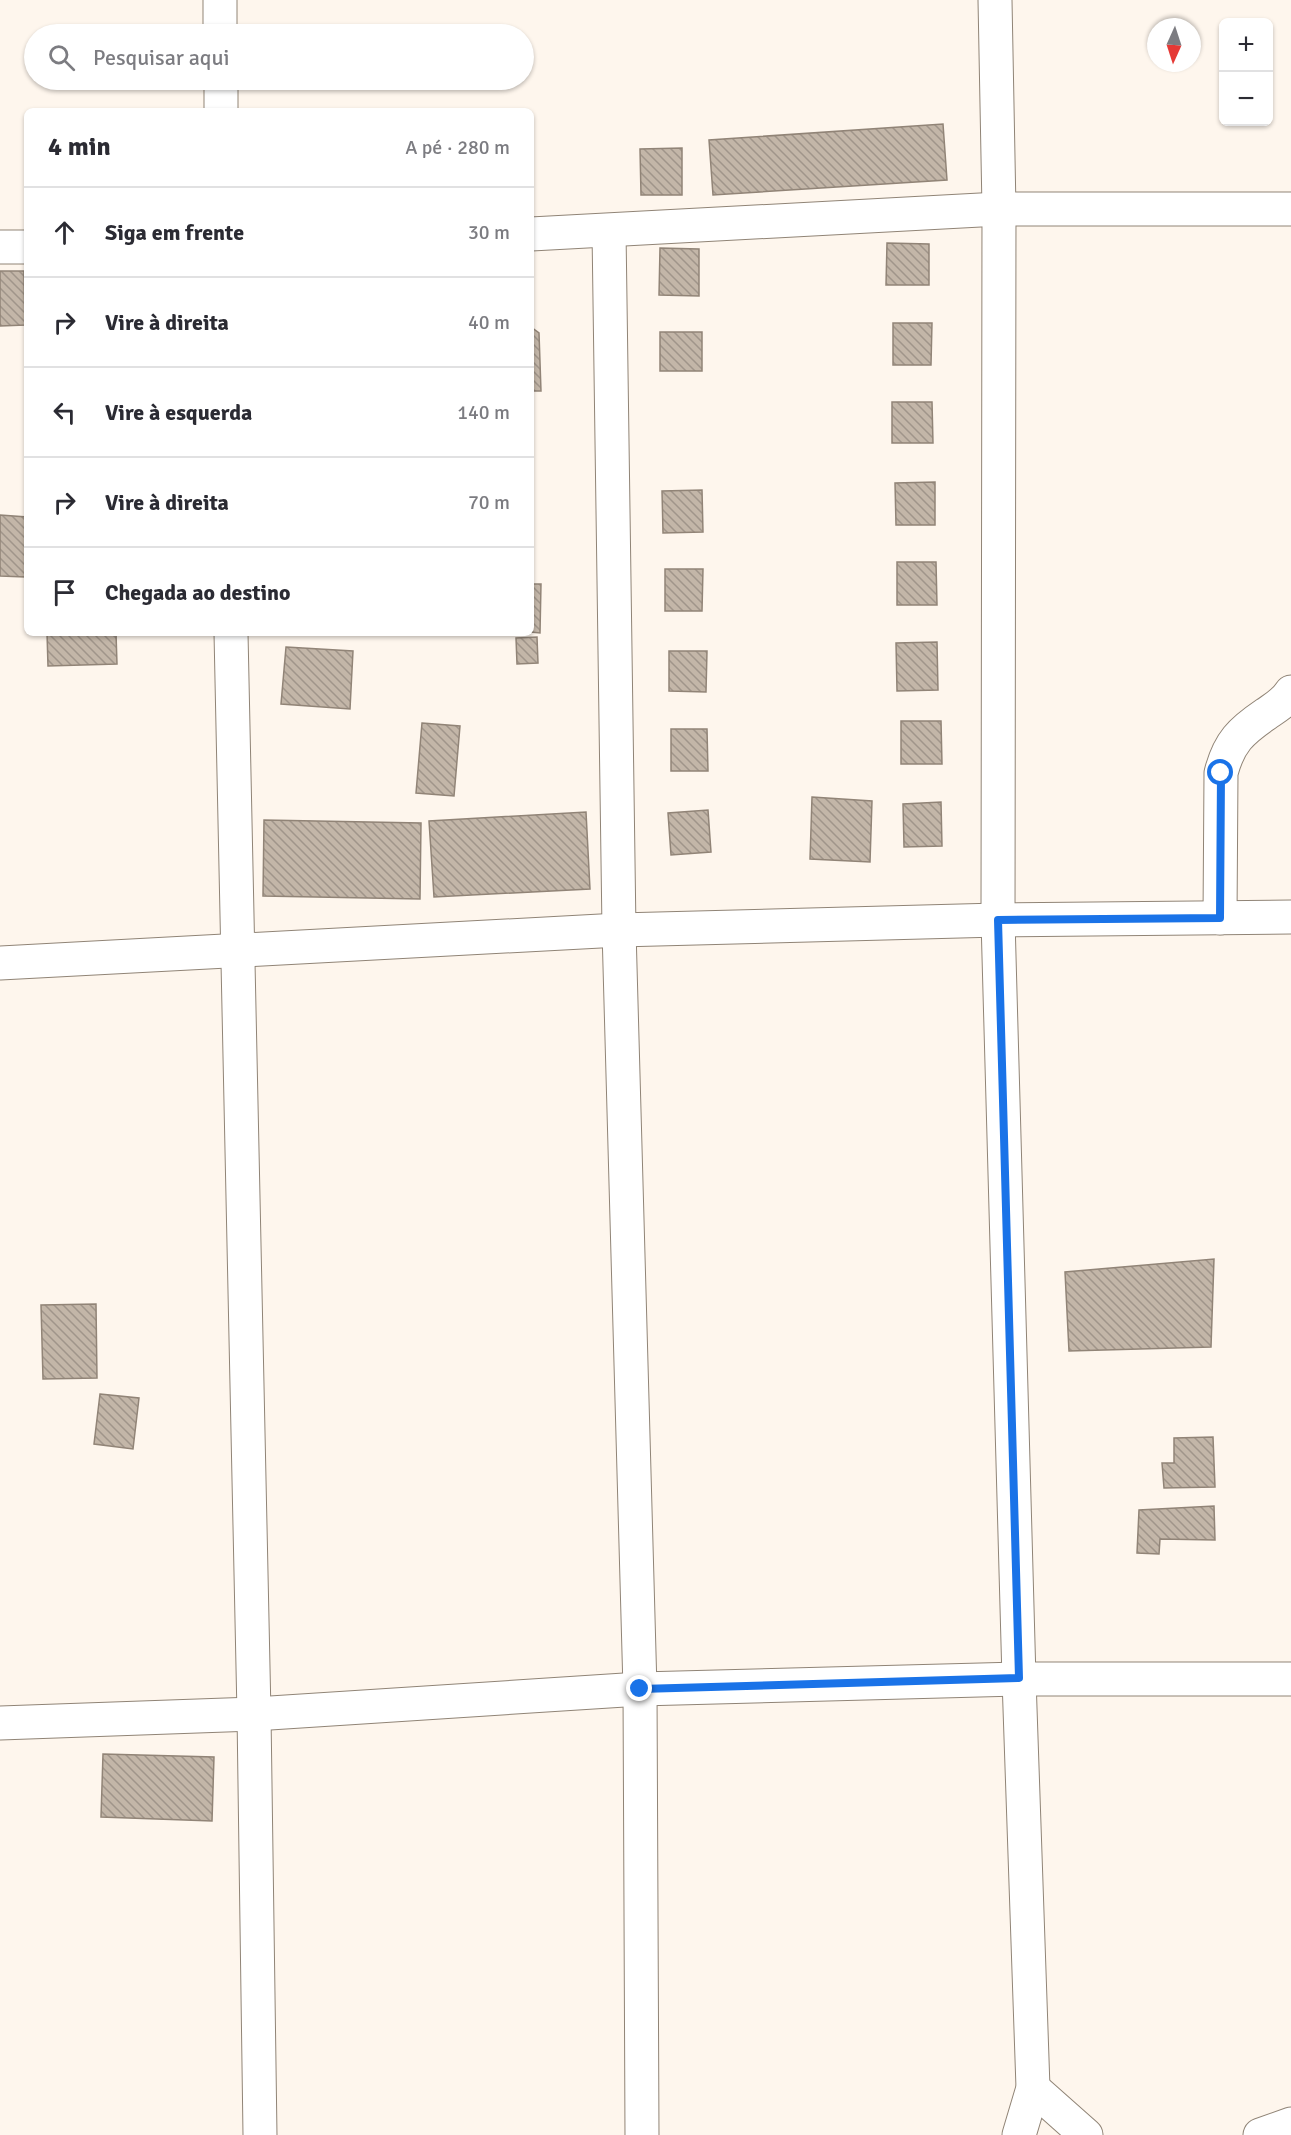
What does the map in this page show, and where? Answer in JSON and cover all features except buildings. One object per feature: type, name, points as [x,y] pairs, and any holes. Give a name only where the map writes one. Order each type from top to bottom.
[{"type":"street","points":[[220,0],[220,24]]},
{"type":"street","points":[[995,0],[999,209],[998,920],[1033,2088],[1019,2135]]},
{"type":"street","points":[[221,90],[221,108]]},
{"type":"street","points":[[534,234],[999,209],[1291,209]]},
{"type":"street","points":[[609,231],[619,930],[640,1689],[642,2135]]},
{"type":"street","points":[[0,247],[24,247]]},
{"type":"street","points":[[231,636],[254,1714],[260,2135]]},
{"type":"street","points":[[1220,918],[1221,773],[1227,752],[1246,728],[1286,700],[1291,692]]},
{"type":"street","points":[[0,963],[619,930],[998,920],[1291,917]]},
{"type":"street","points":[[0,1723],[254,1714],[640,1689],[1019,1678],[1291,1678]]},
{"type":"street","points":[[1033,2088],[1086,2135]]},
{"type":"street","points":[[1260,2135],[1291,2124]]},
{"type":"route","points":[[640,1689],[1019,1678],[998,920],[1220,918],[1221,773]]}]
